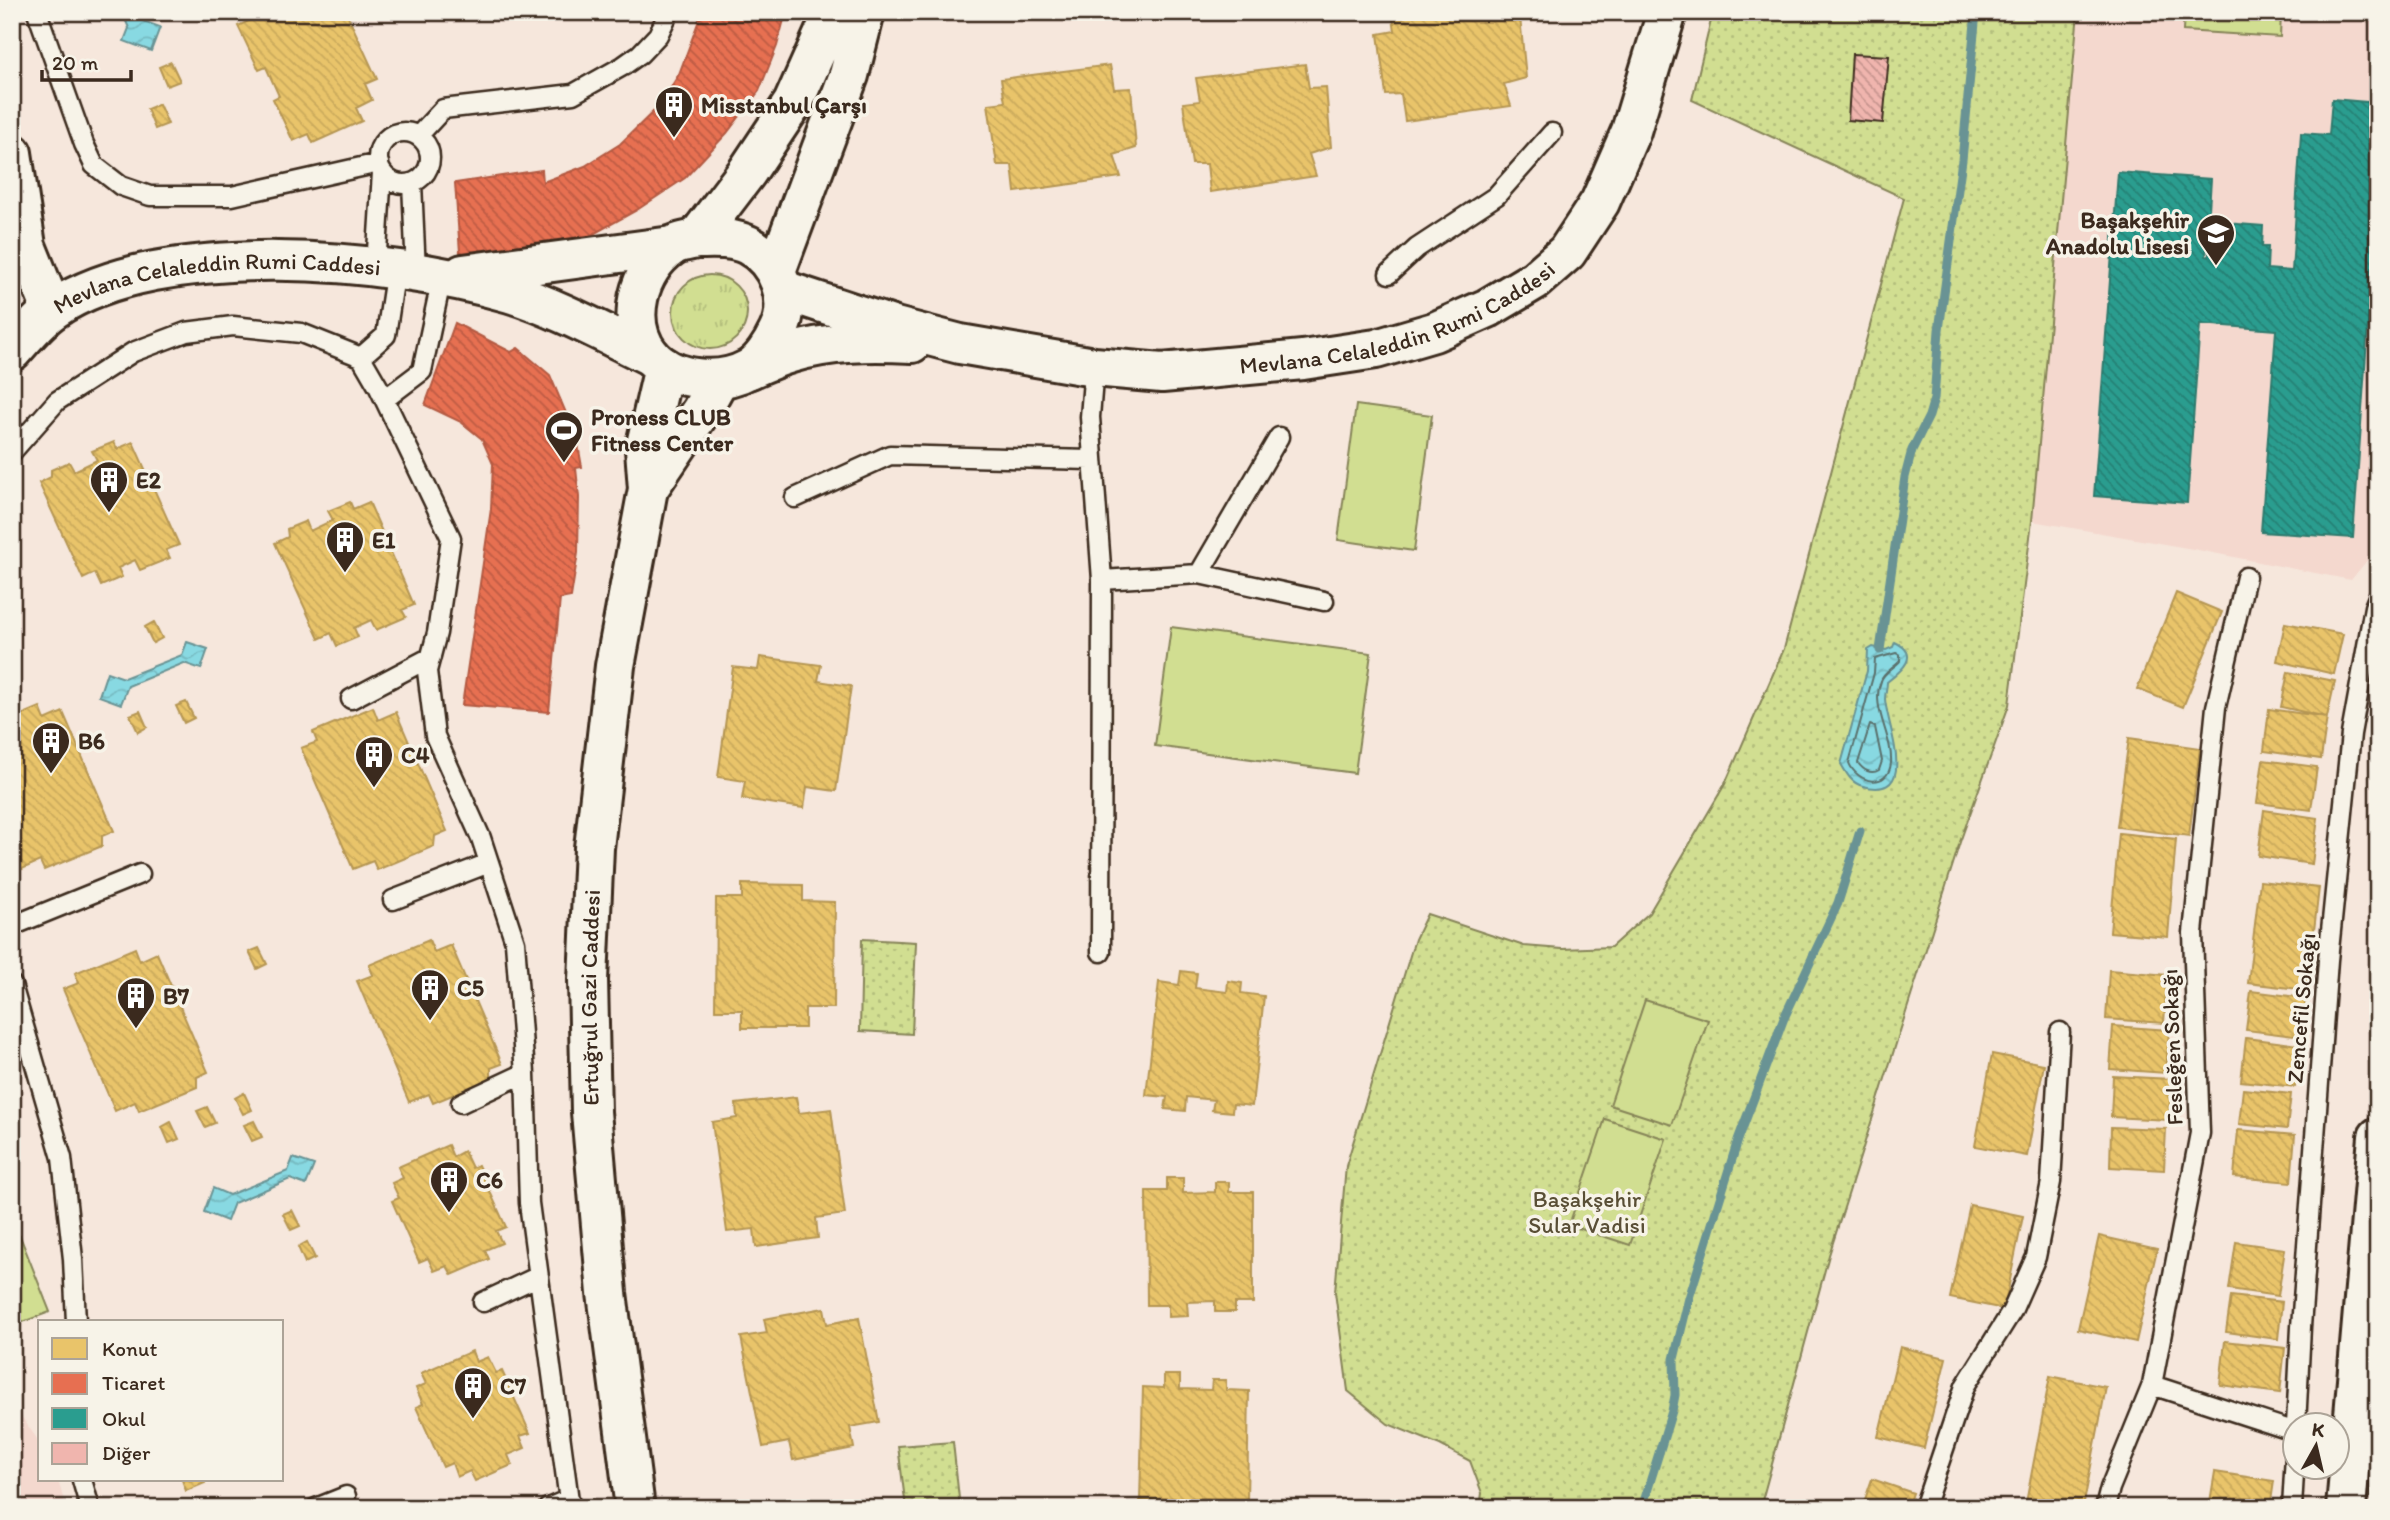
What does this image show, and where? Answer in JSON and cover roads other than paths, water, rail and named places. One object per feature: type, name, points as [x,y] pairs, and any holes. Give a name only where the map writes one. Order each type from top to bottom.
[{"type":"street","points":[[648,489],[645,449],[657,361],[638,334],[636,313],[640,289],[652,265],[684,242],[747,172],[793,103],[827,27],[829,12]]},
{"type":"street","points":[[648,489],[701,411],[734,374],[768,350],[779,330],[784,315],[780,281],[849,75],[865,12]]},
{"type":"street","name":"Mevlana Celaleddin Rumi Caddesi","points":[[780,281],[895,327],[960,344],[1094,367],[1162,373],[1303,360],[1376,349],[1434,332],[1488,308],[1535,280],[1567,252],[1600,202],[1631,131],[1667,12]]},
{"type":"street","points":[[12,153],[26,246],[52,310]]},
{"type":"street","points":[[407,271],[723,239],[748,245],[766,259],[780,281]]},
{"type":"street","name":"Mevlana Celaleddin Rumi Caddesi","points":[[12,351],[52,310],[100,285],[162,269],[245,261],[407,271]]},
{"type":"street","points":[[407,271],[511,294],[561,314],[692,378],[734,374]]},
{"type":"street","name":"Mevlana Celaleddin Rumi Caddesi","points":[[734,374],[793,352],[828,346],[869,341],[960,344]]},
{"type":"street","name":"Ertuğrul Gazi Caddesi","points":[[635,1508],[607,1293],[591,1112],[588,980],[594,848],[615,667],[648,489]]},
{"type":"street","points":[[2346,1508],[2378,1137]]},
{"type":"lane","points":[[37,12],[94,165],[121,186],[150,196],[232,196],[380,167]]},
{"type":"lane","points":[[418,136],[443,109],[573,94],[640,54],[658,35],[669,12]]},
{"type":"lane","points":[[380,167],[395,182],[412,183],[426,173],[430,157],[424,141],[410,132],[393,135],[381,147],[380,167],[407,271],[422,371],[385,399]]},
{"type":"lane","points":[[1389,274],[1417,248],[1496,196],[1552,132]]},
{"type":"lane","points":[[361,357],[386,335],[407,271],[412,183]]},
{"type":"lane","points":[[12,452],[57,401],[133,352],[186,332],[233,326],[302,333],[361,357],[385,399],[451,538],[437,634],[427,671],[435,736],[481,838],[515,942],[525,1073],[528,1203],[570,1504],[548,1508]]},
{"type":"lane","points":[[1094,367],[1090,417],[1091,460],[1102,580],[1101,952]]},
{"type":"lane","points":[[1199,573],[1279,437]]},
{"type":"lane","points":[[794,498],[890,455],[1091,460]]},
{"type":"lane","points":[[1102,580],[1199,573],[1324,601]]},
{"type":"lane","name":"Fesleğen Sokağı","points":[[2105,1508],[2110,1488],[2152,1385],[2200,1133],[2193,933],[2216,707],[2246,577]]},
{"type":"lane","name":"Zencefil Sokağı","points":[[2297,1412],[2328,960],[2351,734],[2378,597]]},
{"type":"lane","points":[[351,699],[431,657]]},
{"type":"lane","points":[[393,900],[489,863]]},
{"type":"lane","points":[[12,926],[140,874]]},
{"type":"lane","points":[[12,985],[62,1158],[73,1259],[76,1320]]},
{"type":"lane","points":[[1924,1508],[1965,1386],[2012,1311],[2036,1257],[2051,1182],[2060,1032]]},
{"type":"lane","points":[[461,1102],[525,1073]]},
{"type":"lane","points":[[482,1303],[538,1276]]},
{"type":"lane","points":[[2152,1385],[2282,1428]]},
{"type":"lane","points":[[83,1482],[90,1508]]},
{"type":"lane","points":[[2292,1508],[2293,1482]]},
{"type":"lane","points":[[316,1508],[346,1496]]},
{"type":"water","points":[[122,12],[139,12],[143,21],[160,27],[151,51],[124,41],[129,28]]},
{"type":"water","points":[[187,642],[208,649],[201,669],[184,663],[128,686],[121,704],[99,696],[107,672],[124,678],[182,655]]},
{"type":"water","points":[[1895,642],[1903,647],[1908,657],[1903,668],[1887,682],[1885,695],[1894,741],[1896,771],[1891,782],[1881,788],[1863,786],[1853,781],[1841,764],[1867,671],[1868,650],[1873,647],[1886,650],[1893,647]]},
{"type":"water","points":[[293,1158],[314,1165],[306,1185],[290,1179],[234,1203],[227,1221],[204,1212],[213,1188],[229,1195],[288,1171]]},
{"type":"waterway","points":[[1880,650],[1905,477],[1912,450],[1929,416],[1934,399],[1939,330],[1962,160],[1976,12]]},
{"type":"waterway","points":[[1642,1508],[1672,1411],[1675,1395],[1674,1359],[1689,1298],[1738,1140],[1784,1018],[1838,903],[1860,831]]},
{"type":"place","name":"Misstanbul Çarşı","points":[[674,139]]},
{"type":"place","name":"Başakşehir Anadolu Lisesi","points":[[2216,267]]},
{"type":"place","name":"Proness CLUB Fitness Center","points":[[564,464]]},
{"type":"place","name":"E2","points":[[109,514]]},
{"type":"place","name":"E1","points":[[345,574]]},
{"type":"place","name":"B6","points":[[51,775]]},
{"type":"place","name":"C4","points":[[374,789]]},
{"type":"place","name":"C5","points":[[430,1022]]},
{"type":"place","name":"B7","points":[[136,1030]]},
{"type":"place","name":"C6","points":[[449,1214]]},
{"type":"place","name":"C7","points":[[473,1420]]},
{"type":"park label","name":"Başakşehir Sular Vadisi","points":[[1587,1212]]}]
